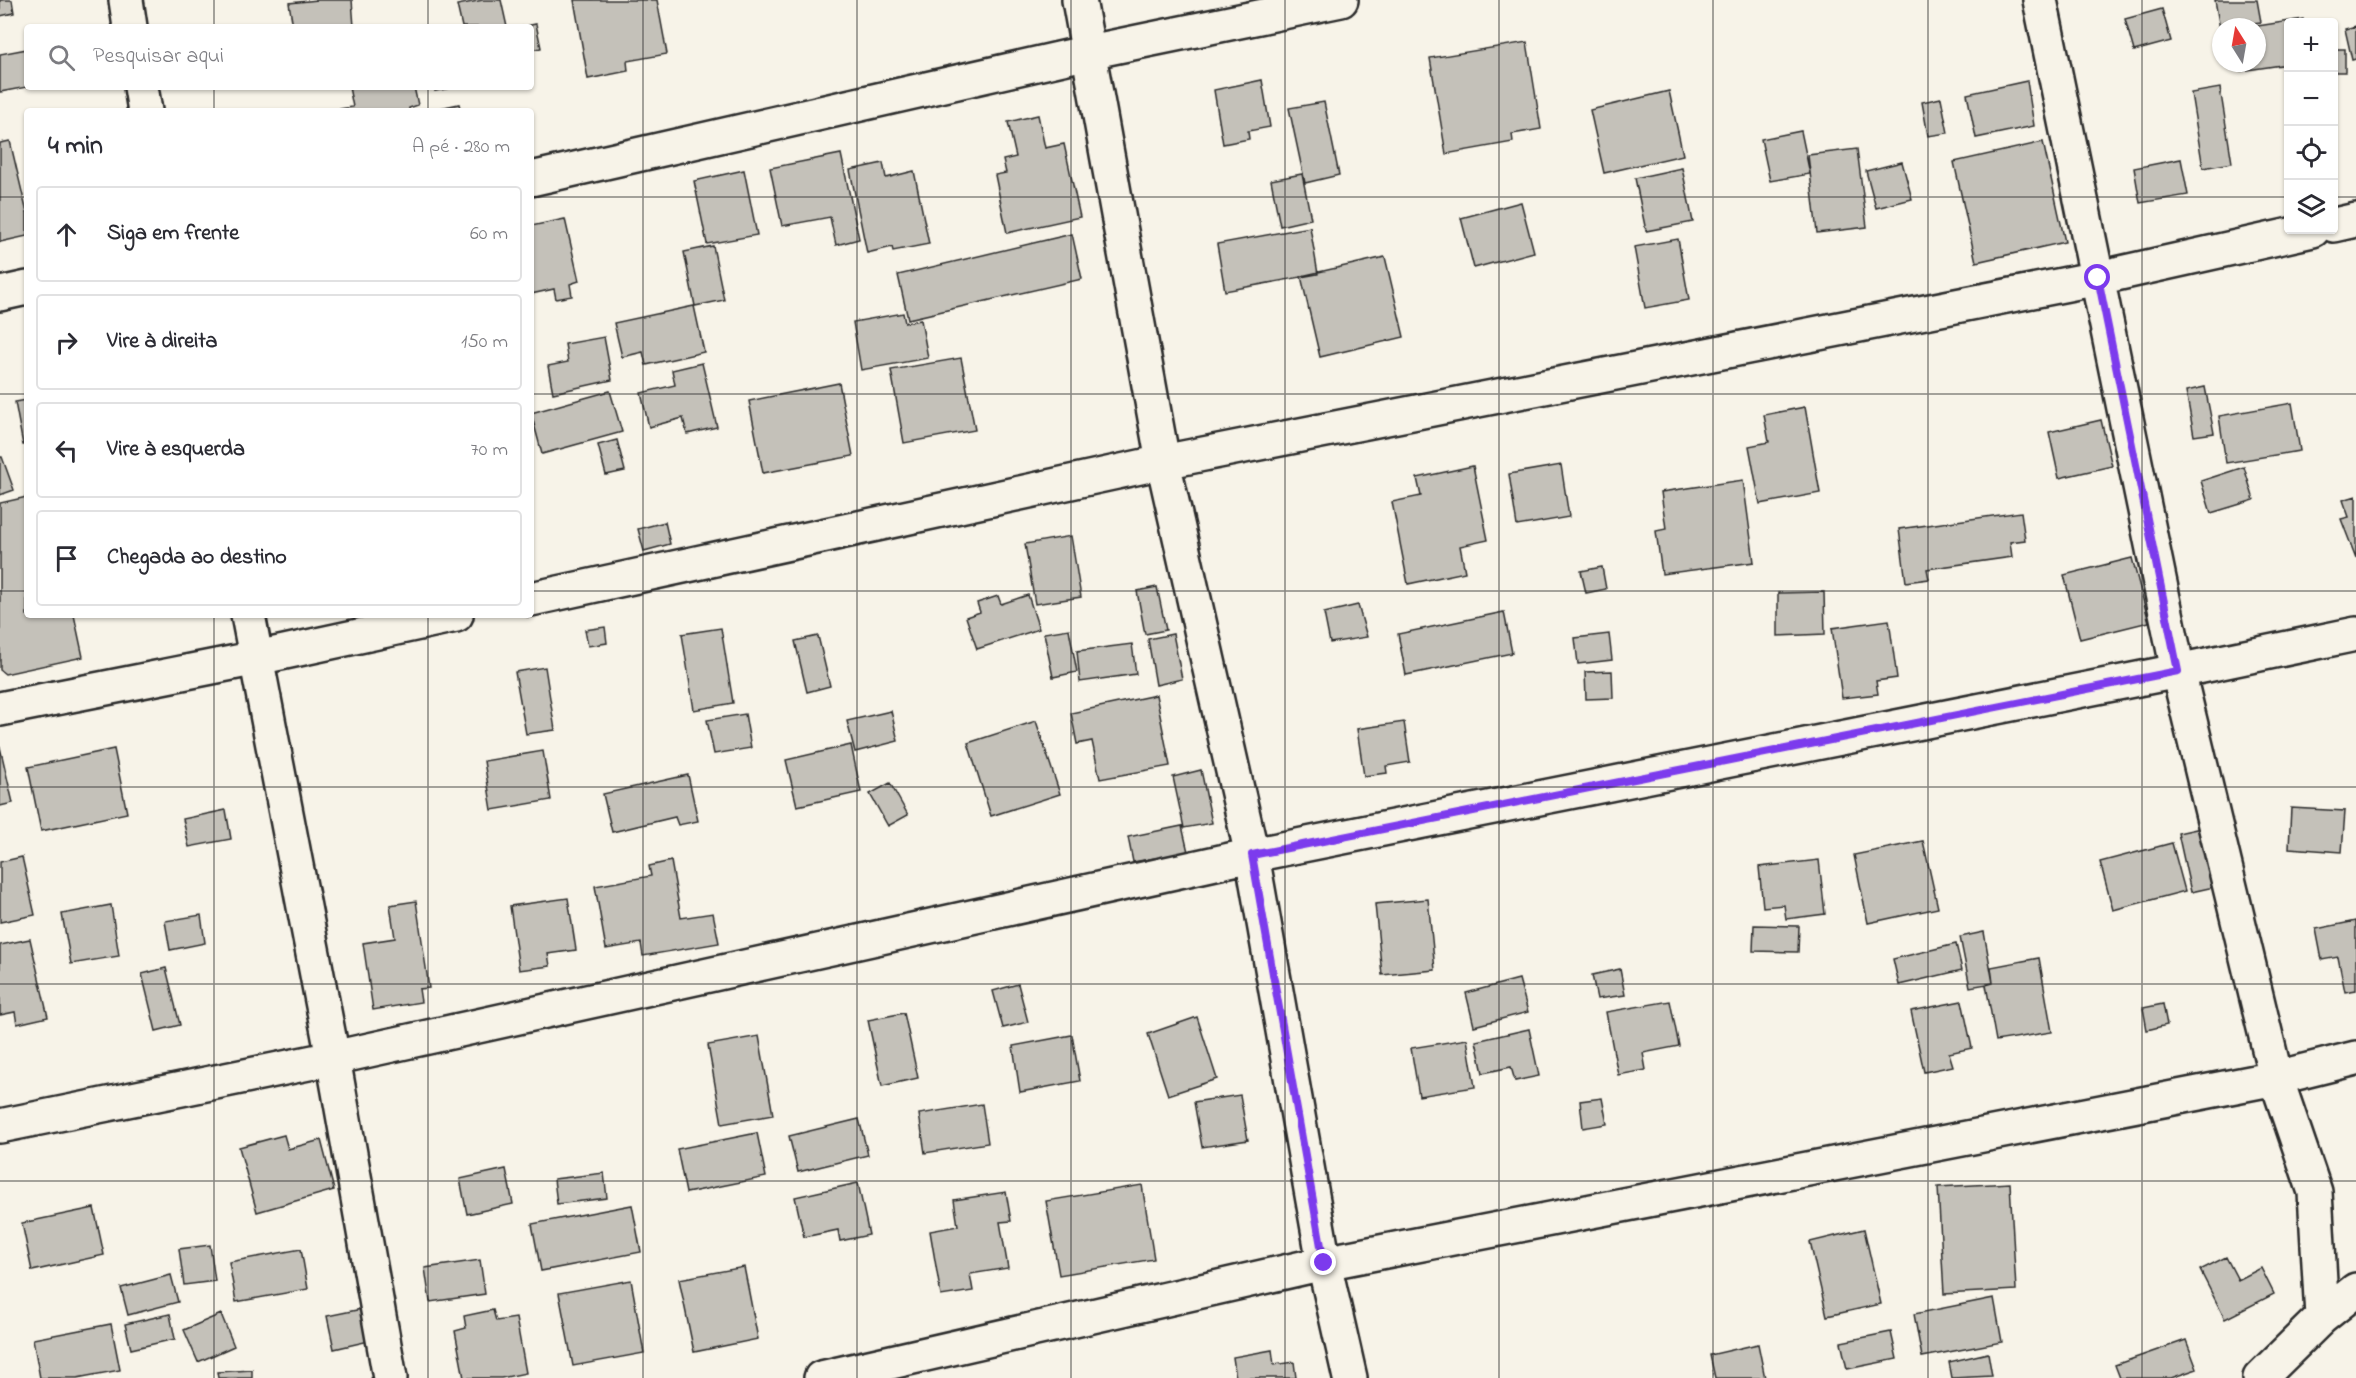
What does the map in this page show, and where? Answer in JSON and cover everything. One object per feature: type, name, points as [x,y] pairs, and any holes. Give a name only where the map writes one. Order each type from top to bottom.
[{"type":"street","points":[[126,0],[130,24]]},
{"type":"street","points":[[1079,0],[1163,462],[1252,855],[1324,1263],[1350,1378]]},
{"type":"street","points":[[534,178],[1089,52],[1341,0]]},
{"type":"street","points":[[2040,0],[2178,671],[2276,1078],[2314,1192],[2322,1317]]},
{"type":"street","points":[[142,90],[145,108]]},
{"type":"street","points":[[2338,224],[2356,220]]},
{"type":"street","points":[[534,598],[1163,462],[2098,278],[2295,234]]},
{"type":"street","points":[[0,294],[24,289]]},
{"type":"street","points":[[249,618],[333,1058],[390,1378]]},
{"type":"street","points":[[0,709],[257,658],[442,618]]},
{"type":"street","points":[[0,1126],[333,1058],[1252,855],[2356,634]]},
{"type":"street","points":[[821,1378],[1324,1263],[2276,1078],[2356,1058]]},
{"type":"street","points":[[2260,1378],[2322,1317],[2356,1290]]},
{"type":"building","points":[[0,0],[12,0],[14,13],[0,16]]},
{"type":"building","points":[[352,0],[354,24],[292,24],[289,3]]},
{"type":"building","points":[[483,0],[501,0],[506,24],[461,24],[457,5]]},
{"type":"building","points":[[574,0],[657,0],[667,54],[627,61],[628,71],[588,79]]},
{"type":"building","points":[[2215,0],[2257,0],[2260,18],[2218,18]]},
{"type":"building","points":[[2162,9],[2171,41],[2134,51],[2125,19]]},
{"type":"building","points":[[2284,22],[2284,65],[2266,67],[2266,25]]},
{"type":"building","points":[[534,24],[536,24],[541,48],[534,49]]},
{"type":"building","points":[[2356,26],[2356,59],[2352,60],[2345,29]]},
{"type":"building","points":[[1527,42],[1541,129],[1512,134],[1513,142],[1446,154],[1430,58]]},
{"type":"building","points":[[2338,49],[2345,49],[2345,72],[2338,72]]},
{"type":"building","points":[[24,50],[24,88],[0,92],[0,54]]},
{"type":"building","points":[[1262,80],[1270,127],[1248,131],[1249,139],[1223,144],[1214,90]]},
{"type":"building","points":[[2027,81],[2034,126],[1976,138],[1967,94]]},
{"type":"building","points":[[2220,88],[2232,163],[2203,168],[2191,93]]},
{"type":"building","points":[[350,90],[415,90],[418,105],[409,108],[346,108],[353,107]]},
{"type":"building","points":[[1669,91],[1683,155],[1604,173],[1590,110]]},
{"type":"building","points":[[1941,98],[1948,133],[1928,136],[1922,102]]},
{"type":"building","points":[[1324,102],[1339,175],[1305,183],[1289,108]]},
{"type":"building","points":[[459,104],[460,108],[440,108]]},
{"type":"building","points":[[1038,115],[1045,148],[1064,144],[1080,217],[1007,233],[995,175],[1006,173],[1003,160],[1016,157],[1008,122]]},
{"type":"building","points":[[1801,131],[1810,174],[1770,181],[1761,139]]},
{"type":"building","points":[[10,141],[24,200],[24,237],[0,242],[0,143]]},
{"type":"building","points":[[2043,142],[2065,242],[1976,262],[1954,162]]},
{"type":"building","points":[[1857,149],[1867,227],[1817,233],[1808,155]]},
{"type":"building","points":[[841,154],[859,239],[836,245],[830,217],[782,226],[770,168]]},
{"type":"building","points":[[2181,159],[2188,195],[2140,203],[2134,168]]},
{"type":"building","points":[[1902,162],[1912,199],[1876,208],[1866,171]]},
{"type":"building","points":[[883,163],[886,178],[914,171],[929,244],[893,251],[892,247],[867,253],[850,170]]},
{"type":"building","points":[[1682,168],[1693,222],[1646,231],[1635,178]]},
{"type":"building","points":[[744,170],[757,235],[707,244],[694,181]]},
{"type":"building","points":[[1302,174],[1311,219],[1280,226],[1271,180]]},
{"type":"building","points":[[1521,202],[1534,252],[1474,268],[1461,218]]},
{"type":"building","points":[[565,219],[579,281],[570,284],[572,296],[556,299],[554,289],[534,293],[534,225]]},
{"type":"building","points":[[1310,227],[1318,274],[1225,291],[1217,244]]},
{"type":"building","points":[[1072,234],[1082,279],[908,319],[898,275]]},
{"type":"building","points":[[1678,239],[1689,300],[1645,308],[1634,247]]},
{"type":"building","points":[[713,246],[724,300],[695,306],[684,252]]},
{"type":"building","points":[[1385,257],[1404,337],[1320,357],[1301,276]]},
{"type":"building","points":[[694,306],[704,352],[646,365],[643,352],[622,357],[614,323]]},
{"type":"building","points":[[903,313],[905,323],[921,320],[928,358],[861,370],[853,322]]},
{"type":"building","points":[[604,337],[612,380],[553,393],[548,366],[568,362],[565,344]]},
{"type":"building","points":[[961,358],[975,430],[904,443],[891,370]]},
{"type":"building","points":[[702,363],[717,427],[687,434],[683,418],[649,427],[641,393],[675,385],[672,370]]},
{"type":"building","points":[[839,383],[853,456],[763,473],[749,401]]},
{"type":"building","points":[[2205,387],[2214,433],[2194,436],[2186,391]]},
{"type":"building","points":[[610,391],[622,432],[542,454],[534,424],[534,412]]},
{"type":"building","points":[[24,400],[24,445],[23,445],[15,402]]},
{"type":"building","points":[[2292,403],[2300,451],[2226,463],[2219,416]]},
{"type":"building","points":[[1805,407],[1820,493],[1760,504],[1749,446],[1769,442],[1764,415]]},
{"type":"building","points":[[2101,420],[2112,466],[2059,478],[2049,432]]},
{"type":"building","points":[[617,440],[625,471],[606,475],[598,445]]},
{"type":"building","points":[[0,457],[2,457],[14,490],[0,495]]},
{"type":"building","points":[[1561,465],[1569,517],[1517,526],[1509,474]]},
{"type":"building","points":[[1473,466],[1488,540],[1460,546],[1465,572],[1408,584],[1392,502],[1421,496],[1417,478]]},
{"type":"building","points":[[2244,467],[2254,500],[2211,513],[2201,481]]},
{"type":"building","points":[[1743,480],[1754,562],[1662,574],[1656,531],[1666,529],[1661,492]]},
{"type":"building","points":[[2356,496],[2356,558],[2341,519],[2349,517],[2343,500]]},
{"type":"building","points":[[24,498],[24,618],[75,618],[83,657],[5,674],[0,670],[0,503]]},
{"type":"building","points":[[2021,512],[2025,540],[2010,542],[2012,557],[1927,569],[1929,579],[1906,582],[1899,529]]},
{"type":"building","points":[[665,522],[670,544],[644,551],[638,529]]},
{"type":"building","points":[[1071,536],[1081,597],[1035,604],[1025,544]]},
{"type":"building","points":[[2132,558],[2149,622],[2080,639],[2064,575]]},
{"type":"building","points":[[1602,567],[1606,589],[1586,593],[1581,571]]},
{"type":"building","points":[[1157,587],[1166,630],[1145,634],[1137,591]]},
{"type":"building","points":[[1824,592],[1825,634],[1778,636],[1778,593]]},
{"type":"building","points":[[1028,595],[1039,629],[977,649],[966,617],[980,612],[977,603],[998,596],[1001,604]]},
{"type":"building","points":[[1358,605],[1367,637],[1330,643],[1324,613]]},
{"type":"building","points":[[1504,612],[1512,653],[1406,675],[1398,634]]},
{"type":"building","points":[[1889,620],[1897,678],[1876,681],[1878,694],[1842,698],[1832,628]]},
{"type":"building","points":[[605,627],[607,643],[588,646],[585,630]]},
{"type":"building","points":[[721,628],[733,703],[694,710],[682,634]]},
{"type":"building","points":[[1069,629],[1077,672],[1053,677],[1044,633]]},
{"type":"building","points":[[1173,634],[1182,679],[1156,685],[1148,639]]},
{"type":"building","points":[[1609,634],[1612,660],[1578,664],[1575,638]]},
{"type":"building","points":[[818,636],[830,686],[807,692],[795,641]]},
{"type":"building","points":[[1132,644],[1136,674],[1080,682],[1077,651]]},
{"type":"building","points":[[545,667],[555,730],[526,734],[515,672]]},
{"type":"building","points":[[1612,671],[1613,698],[1586,699],[1585,672]]},
{"type":"building","points":[[1156,695],[1170,766],[1100,779],[1092,741],[1077,744],[1071,713]]},
{"type":"building","points":[[891,711],[898,741],[855,752],[847,721]]},
{"type":"building","points":[[745,714],[751,748],[714,754],[707,720]]},
{"type":"building","points":[[1036,721],[1060,794],[991,816],[968,743]]},
{"type":"building","points":[[1404,722],[1410,762],[1386,766],[1387,773],[1364,776],[1357,729]]},
{"type":"building","points":[[851,745],[861,792],[797,806],[786,760]]},
{"type":"building","points":[[0,747],[13,803],[0,806]]},
{"type":"building","points":[[114,749],[127,813],[41,831],[28,767]]},
{"type":"building","points":[[543,751],[551,800],[492,810],[484,761]]},
{"type":"building","points":[[1201,770],[1212,823],[1184,828],[1173,777]]},
{"type":"building","points":[[688,775],[698,821],[678,825],[675,817],[612,832],[603,794]]},
{"type":"building","points":[[890,783],[908,815],[888,826],[870,794]]},
{"type":"building","points":[[2291,808],[2345,811],[2342,852],[2289,848]]},
{"type":"building","points":[[226,810],[231,839],[189,847],[183,819]]},
{"type":"building","points":[[1182,826],[1188,852],[1133,862],[1128,837]]},
{"type":"building","points":[[2201,828],[2214,887],[2191,892],[2178,833]]},
{"type":"building","points":[[1923,841],[1938,908],[1868,923],[1854,855]]},
{"type":"building","points":[[2172,843],[2185,891],[2113,910],[2100,862]]},
{"type":"building","points":[[22,857],[35,915],[0,922],[0,862]]},
{"type":"building","points":[[1819,860],[1825,914],[1786,919],[1784,905],[1763,907],[1759,867]]},
{"type":"building","points":[[671,861],[681,918],[713,913],[719,943],[643,956],[641,943],[606,949],[595,886],[651,876],[649,866]]},
{"type":"building","points":[[568,898],[576,950],[548,954],[550,966],[519,970],[510,906]]},
{"type":"building","points":[[1428,899],[1435,970],[1382,975],[1375,904]]},
{"type":"building","points":[[416,901],[429,988],[419,989],[421,1002],[373,1010],[363,943],[395,938],[390,905]]},
{"type":"building","points":[[111,905],[119,956],[71,964],[62,914]]},
{"type":"building","points":[[201,915],[205,943],[170,950],[165,921]]},
{"type":"building","points":[[2356,921],[2356,990],[2345,992],[2338,957],[2322,960],[2316,929]]},
{"type":"building","points":[[1754,925],[1799,926],[1798,952],[1753,951]]},
{"type":"building","points":[[1984,932],[1993,983],[1970,987],[1960,937]]},
{"type":"building","points":[[30,939],[48,1017],[17,1024],[15,1012],[0,1015],[0,945]]},
{"type":"building","points":[[1956,944],[1962,970],[1899,985],[1893,959]]},
{"type":"building","points":[[2039,958],[2052,1032],[1996,1041],[1986,985],[1993,983],[1991,967]]},
{"type":"building","points":[[166,968],[180,1025],[156,1031],[142,974]]},
{"type":"building","points":[[1620,969],[1625,995],[1597,999],[1592,975]]},
{"type":"building","points":[[1519,979],[1528,1012],[1474,1026],[1466,993]]},
{"type":"building","points":[[1018,984],[1028,1022],[1003,1028],[993,991]]},
{"type":"building","points":[[1670,1001],[1679,1046],[1643,1053],[1646,1070],[1618,1075],[1606,1012]]},
{"type":"building","points":[[1962,1001],[1972,1048],[1949,1053],[1953,1066],[1924,1072],[1911,1011]]},
{"type":"building","points":[[2163,1004],[2167,1025],[2147,1030],[2143,1008]]},
{"type":"building","points":[[904,1013],[918,1078],[882,1086],[868,1020]]},
{"type":"building","points":[[1197,1017],[1217,1079],[1168,1095],[1148,1034]]},
{"type":"building","points":[[1529,1029],[1539,1076],[1515,1081],[1511,1067],[1483,1073],[1476,1041]]},
{"type":"building","points":[[1072,1035],[1080,1081],[1020,1092],[1013,1046]]},
{"type":"building","points":[[759,1036],[773,1115],[722,1124],[708,1045]]},
{"type":"building","points":[[1467,1039],[1475,1087],[1419,1096],[1411,1048]]},
{"type":"building","points":[[1240,1095],[1248,1140],[1202,1147],[1194,1102]]},
{"type":"building","points":[[1602,1098],[1607,1124],[1583,1128],[1580,1101]]},
{"type":"building","points":[[982,1104],[988,1143],[925,1153],[919,1114]]},
{"type":"building","points":[[859,1119],[868,1155],[798,1172],[789,1136]]},
{"type":"building","points":[[757,1133],[766,1177],[686,1193],[677,1149]]},
{"type":"building","points":[[284,1135],[288,1149],[321,1140],[334,1190],[257,1212],[239,1147]]},
{"type":"building","points":[[506,1169],[513,1204],[467,1214],[460,1179]]},
{"type":"building","points":[[604,1173],[607,1198],[557,1204],[554,1179]]},
{"type":"building","points":[[858,1183],[869,1235],[840,1241],[838,1230],[804,1237],[795,1197]]},
{"type":"building","points":[[2010,1183],[2016,1290],[1944,1294],[1938,1187]]},
{"type":"building","points":[[1142,1185],[1154,1259],[1059,1275],[1046,1201]]},
{"type":"building","points":[[1006,1192],[1011,1221],[1000,1222],[1008,1268],[970,1274],[973,1291],[941,1296],[930,1231],[958,1226],[954,1200]]},
{"type":"building","points":[[632,1205],[641,1252],[541,1271],[532,1224]]},
{"type":"building","points":[[94,1208],[104,1255],[32,1271],[22,1223]]},
{"type":"building","points":[[1864,1229],[1881,1304],[1827,1316],[1810,1242]]},
{"type":"building","points":[[210,1245],[215,1281],[184,1285],[179,1249]]},
{"type":"building","points":[[301,1249],[308,1289],[236,1302],[229,1262]]},
{"type":"building","points":[[2226,1257],[2238,1280],[2261,1268],[2274,1294],[2225,1319],[2200,1270]]},
{"type":"building","points":[[480,1260],[485,1294],[430,1302],[425,1268]]},
{"type":"building","points":[[744,1267],[758,1339],[694,1352],[679,1279]]},
{"type":"building","points":[[171,1275],[178,1302],[128,1315],[121,1288]]},
{"type":"building","points":[[631,1280],[644,1353],[573,1366],[559,1293]]},
{"type":"building","points":[[1994,1298],[2002,1342],[1922,1357],[1914,1314]]},
{"type":"building","points":[[362,1309],[369,1341],[334,1349],[327,1316]]},
{"type":"building","points":[[493,1310],[496,1321],[516,1318],[526,1373],[501,1378],[464,1378],[455,1331],[466,1328],[464,1316]]},
{"type":"building","points":[[170,1314],[175,1339],[131,1349],[125,1324]]},
{"type":"building","points":[[221,1314],[234,1346],[198,1362],[184,1330]]},
{"type":"building","points":[[111,1324],[120,1370],[77,1378],[40,1378],[33,1339]]},
{"type":"building","points":[[1891,1332],[1897,1359],[1847,1369],[1841,1342]]},
{"type":"building","points":[[2186,1340],[2197,1369],[2171,1378],[2120,1378],[2115,1365]]},
{"type":"building","points":[[1758,1344],[1765,1378],[1715,1378],[1710,1355]]},
{"type":"building","points":[[1272,1350],[1274,1365],[1294,1362],[1296,1378],[1236,1378],[1233,1357]]},
{"type":"building","points":[[1988,1353],[1992,1376],[1952,1378],[1949,1362]]},
{"type":"building","points":[[252,1370],[252,1378],[218,1378],[217,1372]]},
{"type":"route","points":[[1324,1263],[1252,855],[2178,671],[2098,278]]}]
